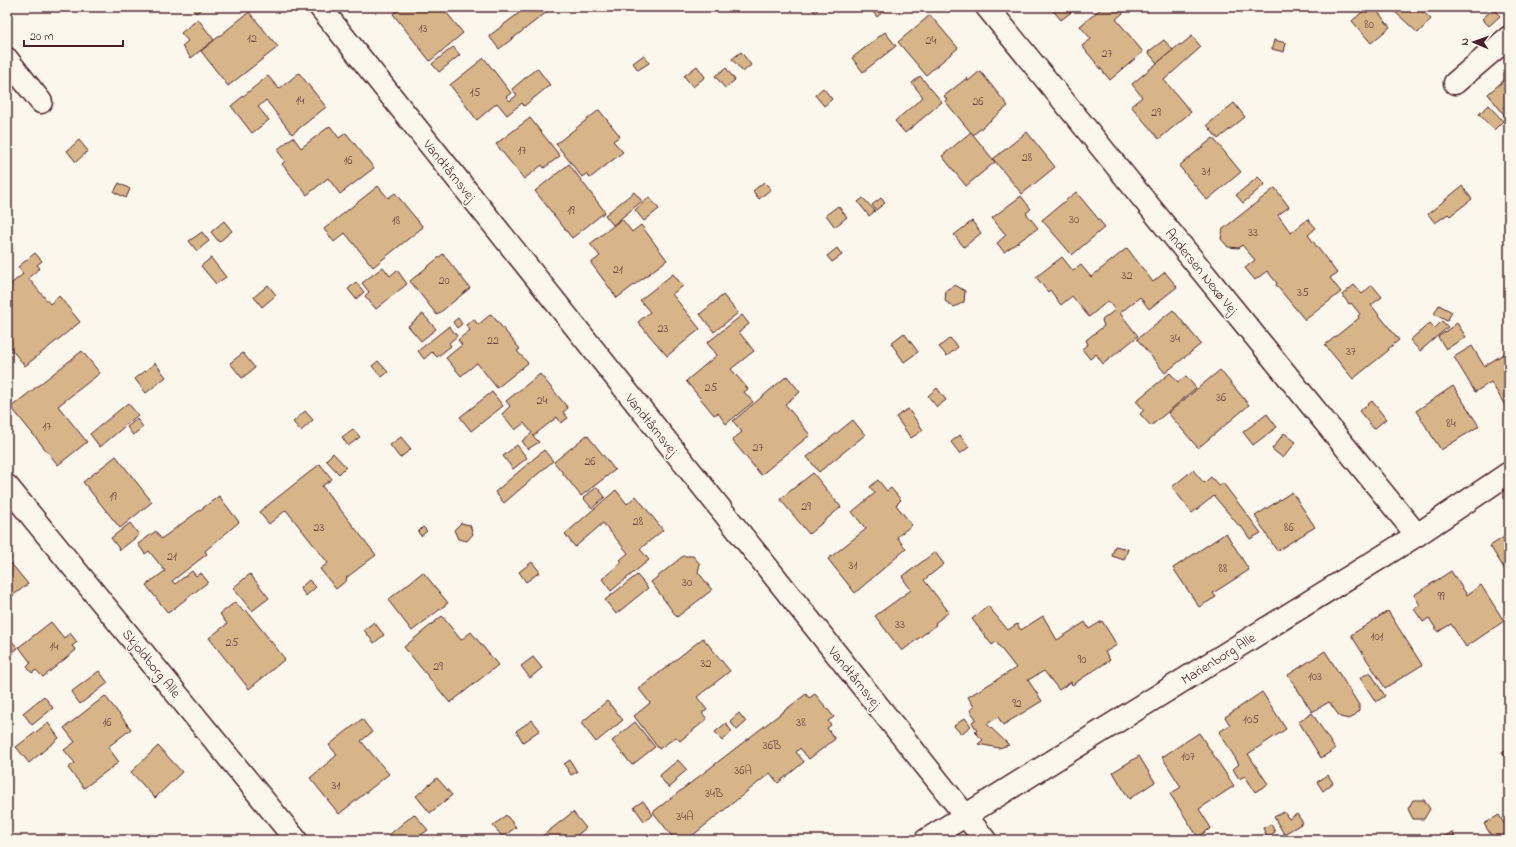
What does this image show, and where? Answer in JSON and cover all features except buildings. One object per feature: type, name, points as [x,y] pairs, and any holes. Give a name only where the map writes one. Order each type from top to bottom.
[{"type":"street","name":"Vandtårnsvej","points":[[320,7],[985,840]]},
{"type":"street","name":"Andersen Nexø Vej","points":[[987,7],[1417,534]]},
{"type":"street","points":[[1455,84],[1509,37]]},
{"type":"street","points":[[7,59],[41,102]]},
{"type":"street","name":"Marienborg Alle","points":[[926,840],[1417,534],[1509,473]]},
{"type":"street","name":"Skjoldborg Alle","points":[[7,486],[296,840]]}]
